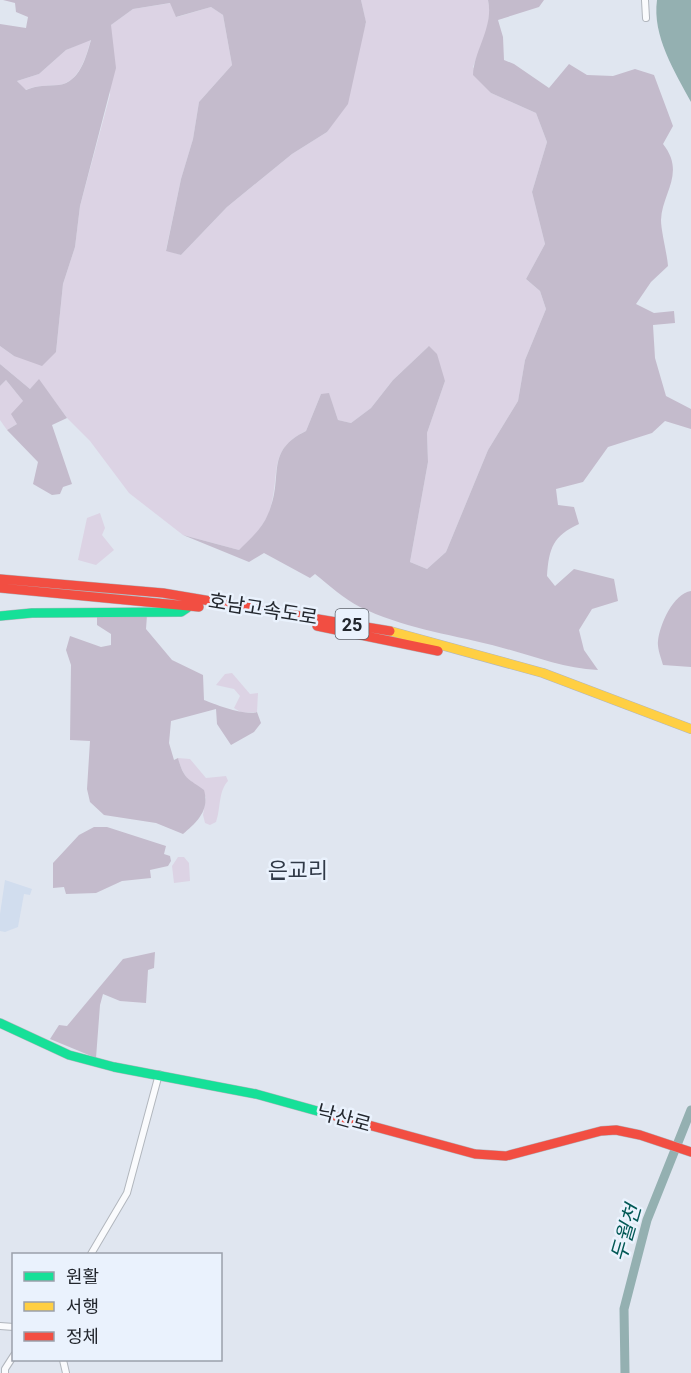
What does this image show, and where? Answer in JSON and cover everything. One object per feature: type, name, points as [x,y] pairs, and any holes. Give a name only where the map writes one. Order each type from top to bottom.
[{"type":"main road","name":"호남고속도로","points":[[0,579],[163,593],[395,632],[543,673],[691,729]]},
{"type":"main road","name":"호남고속도로","points":[[0,588],[191,606],[429,648],[560,687],[691,737]]},
{"type":"main road","points":[[0,616],[32,613],[181,612],[191,606]]},
{"type":"main road","name":"낙산로","points":[[0,1023],[69,1055],[114,1067],[256,1094],[475,1154],[506,1156],[601,1131],[616,1130],[656,1140],[690,1152]]},
{"type":"street","points":[[645,0],[646,18]]},
{"type":"street","points":[[91,1253],[127,1193],[159,1074]]},
{"type":"street","points":[[5,1373],[12,1358]]},
{"type":"shaded area","points":[[3,0],[361,0],[366,22],[348,104],[327,132],[292,154],[227,207],[181,255],[166,251],[181,179],[193,139],[199,102],[232,65],[223,15],[211,7],[176,17],[170,3],[133,9],[111,25],[116,68],[80,206],[75,247],[63,284],[56,352],[42,366],[14,356],[0,346],[0,24],[26,28],[28,17],[16,12],[15,3]],"holes":[[[91,40],[81,68],[66,83],[38,86],[26,90],[17,81],[39,74],[66,50]]]},
{"type":"shaded area","points":[[361,0],[488,0],[488,26],[473,67],[491,93],[536,113],[547,142],[532,192],[545,244],[526,279],[540,291],[546,309],[525,360],[518,401],[488,450],[446,552],[427,569],[410,562],[428,462],[427,433],[445,381],[428,347],[393,380],[371,408],[351,423],[338,420],[329,394],[321,394],[306,431],[285,446],[280,455],[270,510],[264,522],[239,550],[183,535],[129,493],[90,441],[67,418],[39,380],[30,389],[0,364],[0,346],[14,356],[56,352],[63,284],[75,247],[80,206],[110,95],[111,25],[133,9],[171,3],[177,17],[211,7],[223,15],[232,65],[199,102],[193,139],[181,179],[166,250],[181,255],[227,207],[292,154],[327,132],[366,23]]},
{"type":"shaded area","points":[[488,0],[544,0],[539,7],[498,20],[503,37],[504,60],[514,64],[549,88],[569,64],[587,75],[613,76],[635,69],[654,75],[673,126],[663,144],[673,164],[673,174],[661,220],[668,266],[651,282],[636,304],[654,313],[674,311],[675,323],[653,325],[655,358],[666,396],[691,409],[691,429],[665,421],[652,433],[608,447],[583,482],[556,489],[558,505],[574,507],[579,524],[563,533],[554,544],[549,558],[547,576],[555,586],[574,569],[614,579],[618,601],[592,609],[579,630],[584,650],[598,670],[557,664],[392,620],[354,604],[315,574],[310,578],[264,553],[249,562],[183,535],[239,550],[266,519],[273,501],[280,457],[284,448],[293,439],[306,431],[321,394],[329,393],[338,420],[351,423],[371,408],[393,380],[429,346],[437,354],[445,381],[427,433],[428,462],[410,562],[427,569],[446,552],[488,450],[518,401],[525,360],[546,309],[540,291],[526,279],[545,244],[532,192],[547,142],[536,113],[491,93],[473,75],[488,20]]},
{"type":"shaded area","points":[[657,0],[691,0],[691,102],[661,40],[656,13]]},
{"type":"shaded area","points":[[91,39],[81,67],[77,74],[66,83],[25,90],[17,81],[39,74],[66,50]]},
{"type":"shaded area","points":[[0,364],[30,389],[39,379],[67,418],[52,425],[72,484],[63,487],[60,494],[52,495],[33,484],[38,462],[7,430],[17,424],[11,414],[23,401],[6,380],[0,386]]},
{"type":"shaded area","points":[[6,380],[23,401],[17,424],[7,430],[0,420],[0,386]]},
{"type":"shaded area","points":[[100,513],[105,528],[102,535],[114,550],[96,565],[78,560],[87,518]]},
{"type":"shaded area","points":[[691,591],[691,667],[663,665],[658,644],[661,626],[673,604],[684,593]]},
{"type":"shaded area","points":[[97,612],[147,615],[146,629],[172,660],[203,675],[204,700],[239,711],[257,712],[261,723],[254,732],[231,745],[217,724],[216,709],[171,721],[169,743],[174,760],[178,758],[185,775],[204,790],[205,797],[204,810],[183,834],[156,823],[104,815],[90,802],[87,789],[90,741],[70,740],[71,665],[66,650],[70,636],[101,647],[111,645],[111,634],[97,625]]},
{"type":"shaded area","points":[[232,673],[250,694],[258,693],[257,712],[242,713],[234,708],[240,696],[234,689],[216,685],[225,674]]},
{"type":"shaded area","points":[[178,758],[190,759],[206,778],[226,776],[228,781],[221,795],[216,822],[210,825],[205,823],[203,815],[206,797],[188,780]]},
{"type":"shaded area","points":[[94,827],[107,827],[166,846],[164,854],[170,856],[171,861],[168,866],[150,870],[151,878],[122,881],[96,893],[66,894],[64,887],[53,888],[53,863],[79,835]]},
{"type":"shaded area","points":[[178,857],[184,857],[189,863],[190,881],[174,883],[172,866]]},
{"type":"shaded area","points":[[5,880],[32,889],[30,895],[24,894],[18,927],[5,932],[0,931],[0,914]]},
{"type":"shaded area","points":[[155,952],[154,968],[148,970],[146,1003],[120,1001],[103,994],[96,1058],[50,1039],[59,1025],[67,1026],[123,959]]},
{"type":"waterway","name":"두월천","points":[[625,1373],[624,1309],[647,1220],[691,1110]]},
{"type":"traffic: fast","points":[[0,616],[32,613],[181,612],[187,608]]},
{"type":"traffic: fast","points":[[0,1023],[69,1055],[114,1067],[256,1094],[328,1114]]},
{"type":"traffic: slow","points":[[390,631],[543,673],[691,729]]},
{"type":"traffic: jam","points":[[0,579],[163,593],[390,631]]},
{"type":"traffic: jam","points":[[0,588],[199,607]]},
{"type":"traffic: jam","points":[[317,626],[438,651]]},
{"type":"traffic: jam","points":[[328,1114],[475,1154],[506,1156],[601,1131],[616,1130],[640,1135],[691,1152]]},
{"type":"district","name":"은교리","points":[[298,870]]}]
